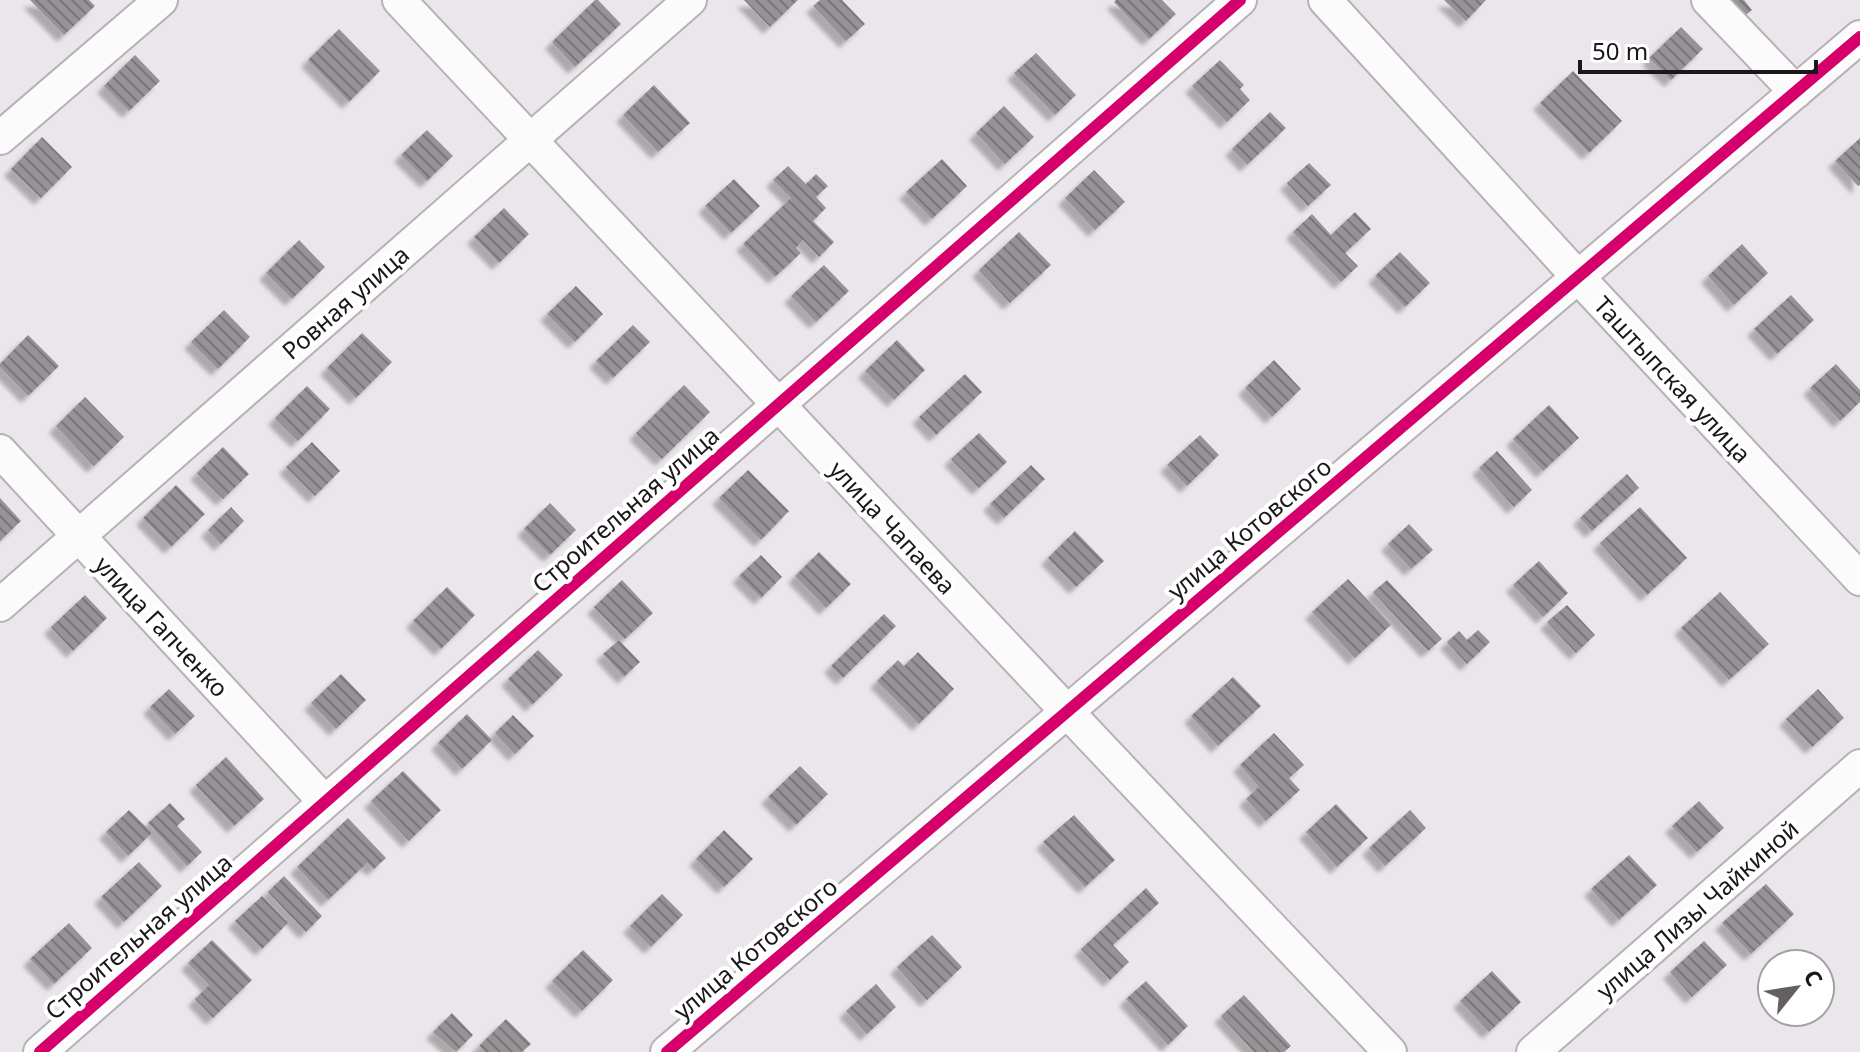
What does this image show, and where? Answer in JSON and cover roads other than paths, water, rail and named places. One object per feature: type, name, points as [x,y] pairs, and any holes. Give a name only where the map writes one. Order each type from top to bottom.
[{"type":"street","points":[[0,138],[161,0]]},
{"type":"street","name":"улица Чапаева","points":[[399,0],[1066,713],[1390,1052]]},
{"type":"street","name":"Ровная улица","points":[[0,605],[690,0]]},
{"type":"street","name":"Строительная улица","points":[[40,1052],[1240,0]]},
{"type":"street","name":"Таштыпская улица","points":[[1325,0],[1860,579]]},
{"type":"street","points":[[1708,0],[1796,92]]},
{"type":"street","name":"улица Котовского","points":[[667,1052],[1860,37]]},
{"type":"street","name":"улица Гапченко","points":[[0,451],[324,801]]},
{"type":"street","name":"улица Лизы Чайкиной","points":[[1533,1052],[1860,766]]}]
